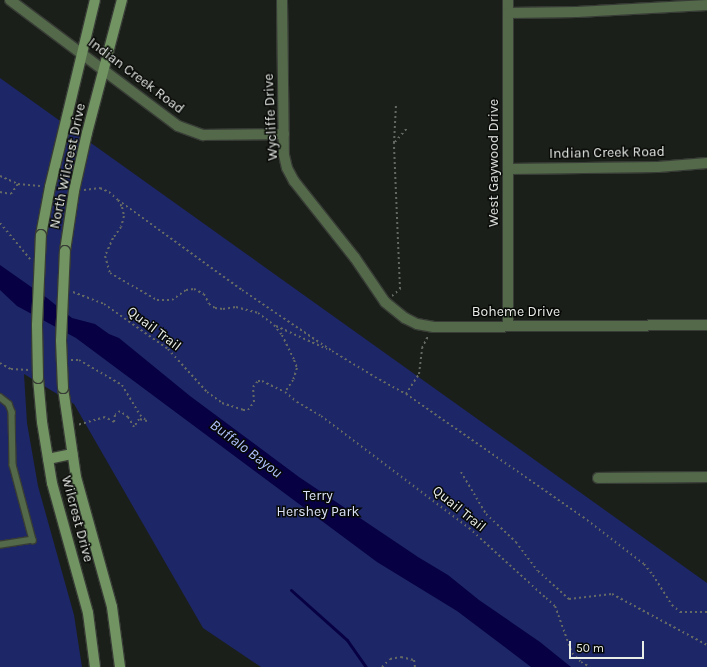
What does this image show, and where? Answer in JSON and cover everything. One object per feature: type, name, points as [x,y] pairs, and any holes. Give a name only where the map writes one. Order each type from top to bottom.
[{"type":"main road","name":"North Wilcrest Drive","points":[[38,378],[37,325],[42,235],[50,187],[95,0]]},
{"type":"main road","name":"North Wilcrest Drive","points":[[64,388],[61,341],[65,251],[74,191],[87,133],[122,0]]},
{"type":"main road","name":"Wilcrest Drive","points":[[38,378],[42,422],[52,483],[88,613],[95,667]]},
{"type":"main road","name":"Wilcrest Drive","points":[[64,388],[76,478],[112,607],[120,667]]},
{"type":"main road","points":[[48,459],[72,454]]},
{"type":"street","name":"Indian Creek Road","points":[[10,0],[178,126],[203,135],[284,134]]},
{"type":"street","name":"Wycliffe Drive","points":[[282,0],[284,155],[287,168],[294,181],[355,258]]},
{"type":"street","name":"West Gaywood Drive","points":[[508,0],[508,325]]},
{"type":"street","points":[[508,13],[577,12],[707,5]]},
{"type":"street","name":"Indian Creek Road","points":[[508,169],[658,167],[707,163]]},
{"type":"street","name":"Boheme Drive","points":[[355,258],[385,302],[405,318],[417,324],[434,327],[508,325],[707,325]]},
{"type":"street","points":[[598,478],[707,477]]},
{"type":"lane","points":[[0,397],[9,404],[12,412],[13,465],[33,540],[0,545]]},
{"type":"path","points":[[385,302],[400,289],[394,143],[396,105]]},
{"type":"path","points":[[394,143],[408,126]]},
{"type":"path","points":[[0,176],[18,184],[50,187]]},
{"type":"path","points":[[0,192],[11,194],[18,184]]},
{"type":"path","points":[[74,191],[79,192],[88,188],[100,188],[109,192],[242,290],[332,351],[374,377],[406,394],[583,517],[644,564],[672,605],[680,612],[707,612]]},
{"type":"path","name":"Quail Trail","points":[[118,200],[124,216],[121,227],[113,238],[105,256],[110,273],[157,300],[172,300],[186,290],[194,289],[204,294],[209,304],[215,308],[224,309],[236,307],[258,313],[275,326],[290,348],[297,368],[293,380],[285,392]]},
{"type":"path","points":[[0,223],[32,261]]},
{"type":"path","name":"Quail Trail","points":[[68,289],[104,304],[168,349],[207,392],[226,405],[248,410],[254,402],[253,387],[258,381],[268,382],[327,420],[469,528],[555,606],[572,653],[581,662],[590,667]]},
{"type":"path","points":[[275,326],[332,351]]},
{"type":"path","points":[[406,394],[420,374],[422,348],[434,327]]},
{"type":"path","points":[[67,357],[72,360],[79,360],[122,385],[140,415],[146,421],[139,419],[134,428],[128,417],[120,411],[115,415],[114,422],[104,417],[69,428]]},
{"type":"path","points":[[0,362],[10,369],[27,369],[38,378]]},
{"type":"path","points":[[27,369],[28,365]]},
{"type":"path","points":[[461,472],[486,514],[516,542],[538,571],[569,599],[612,594],[707,646]]},
{"type":"path","points":[[382,667],[390,659],[400,657],[414,660],[415,667]]},
{"type":"green space","name":"Terry Hershey Park","points":[[0,78],[707,583],[707,667],[261,667],[203,628],[74,404],[24,374],[27,423],[38,486],[74,615],[82,667],[0,667]]},
{"type":"water","name":"Buffalo Bayou","points":[[0,265],[47,298],[72,318],[95,324],[109,334],[119,338],[190,396],[299,477],[418,557],[448,575],[479,600],[540,642],[571,667],[531,667],[457,611],[377,562],[76,338],[17,306],[0,290]]},
{"type":"waterway","points":[[291,590],[347,640],[366,667]]}]
